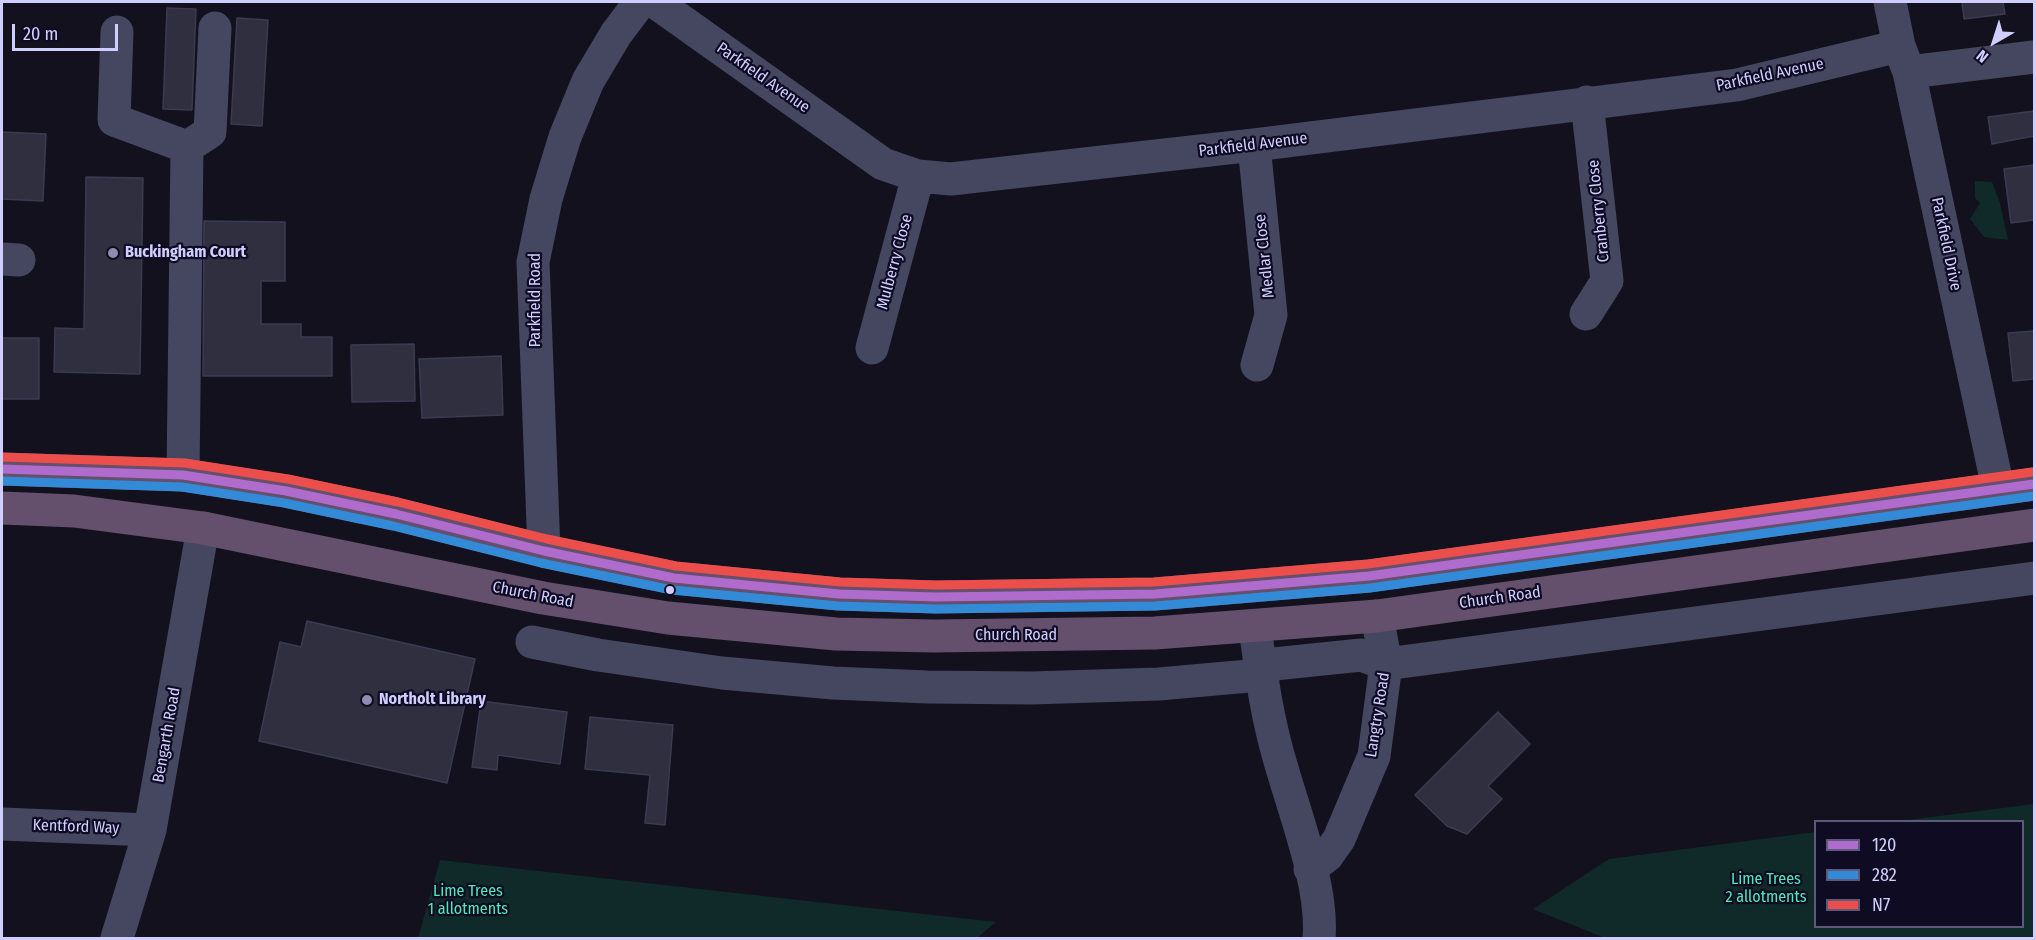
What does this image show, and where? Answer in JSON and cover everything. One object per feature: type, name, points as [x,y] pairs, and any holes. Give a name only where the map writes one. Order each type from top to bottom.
[{"type":"highway","points":[[2,469],[183,463],[286,491],[374,509],[544,551],[674,578],[839,594],[1030,597],[1155,594],[1369,576],[2034,484]]},
{"type":"highway","name":"Church Road","points":[[2,508],[74,511],[203,528],[543,598],[728,626],[836,634],[1031,637],[1155,633],[1377,616],[2034,525]]},
{"type":"street","name":"Parkfield Road","points":[[544,551],[533,262],[546,199],[577,109],[594,72],[640,2]]},
{"type":"street","name":"Parkfield Avenue","points":[[655,2],[884,164],[918,176],[951,179],[1254,145],[1737,85],[1904,59],[2034,57]]},
{"type":"street","name":"Parkfield Drive","points":[[1890,2],[1998,488]]},
{"type":"street","points":[[187,147],[210,132],[215,28]]},
{"type":"street","points":[[117,32],[114,120],[187,147]]},
{"type":"street","name":"Cranberry Close","points":[[1586,314],[1607,281],[1587,102]]},
{"type":"street","name":"Medlar Close","points":[[1254,145],[1271,315],[1257,365]]},
{"type":"street","points":[[183,463],[187,147]]},
{"type":"street","name":"Mulberry Close","points":[[872,348],[918,176]]},
{"type":"street","name":"Bengarth Road","points":[[117,939],[150,830],[203,528]]},
{"type":"street","points":[[532,642],[663,666],[834,683],[1031,688],[1159,684],[1260,675],[1274,664],[1361,656],[1386,664],[2034,578]]},
{"type":"street","name":"Langtry Road","points":[[1310,869],[1327,856],[1339,839],[1374,756],[1386,664],[1377,616]]},
{"type":"street","points":[[1255,626],[1260,675],[1274,742],[1310,869],[1317,906],[1319,939]]},
{"type":"street","name":"Kentford Way","points":[[2,824],[150,830]]},
{"type":"green space","points":[[1975,181],[1992,182],[2000,203],[2008,240],[1984,237],[1970,219],[1980,203],[1975,198]]},
{"type":"green space","name":"Lime Trees 2 allotments","points":[[2034,804],[2034,938],[1605,938],[1533,909],[1609,859],[1814,832],[1814,928],[2024,928],[2024,820],[1908,820]]},
{"type":"green space","name":"Lime Trees 1 allotments","points":[[440,860],[996,922],[977,938],[418,938]]},
{"type":"building","points":[[1962,2],[2003,2],[2005,14],[1964,19]]},
{"type":"building","points":[[167,8],[196,9],[192,110],[163,109]]},
{"type":"building","points":[[237,18],[268,20],[262,126],[231,124]]},
{"type":"building","points":[[2034,111],[2034,136],[1992,144],[1988,117]]},
{"type":"building","points":[[2,132],[46,134],[43,201],[2,199]]},
{"type":"building","points":[[2034,165],[2034,220],[2011,223],[2004,169]]},
{"type":"building","name":"Buckingham Court","points":[[86,177],[143,178],[140,374],[54,372],[55,328],[84,329]]},
{"type":"building","points":[[204,221],[285,222],[285,281],[261,281],[261,324],[301,324],[301,337],[332,337],[332,376],[203,376]]},
{"type":"building","points":[[2034,331],[2034,379],[2013,381],[2008,333]]},
{"type":"building","points":[[2,338],[39,338],[39,399],[2,399]]},
{"type":"building","points":[[414,344],[415,401],[352,402],[351,345]]},
{"type":"building","points":[[501,356],[503,415],[422,418],[419,359]]},
{"type":"building","name":"Northolt Library","points":[[307,621],[475,659],[447,783],[259,741],[280,642],[301,647]]},
{"type":"building","points":[[481,701],[567,712],[560,764],[498,755],[497,770],[472,767]]},
{"type":"building","points":[[1498,712],[1530,744],[1488,786],[1502,799],[1467,834],[1447,826],[1415,795]]},
{"type":"building","points":[[590,717],[673,725],[665,825],[645,823],[650,775],[585,769]]},
{"type":"transit line","name":"N7","points":[[2,457],[185,463],[288,479],[398,502],[547,539],[676,566],[840,582],[936,585],[1154,582],[1368,564],[2032,472]]},
{"type":"transit line","name":"120","points":[[2,469],[183,475],[286,491],[396,514],[544,551],[674,578],[839,594],[936,597],[1155,594],[1369,576],[2034,484]]},
{"type":"transit line","name":"282","points":[[2,481],[182,487],[284,503],[393,526],[541,563],[672,590],[838,606],[936,609],[1155,606],[1370,588],[2034,496]]},
{"type":"place","name":"Buckingham Court","points":[[113,253]]},
{"type":"place","name":"Northolt Library","points":[[367,700]]}]
